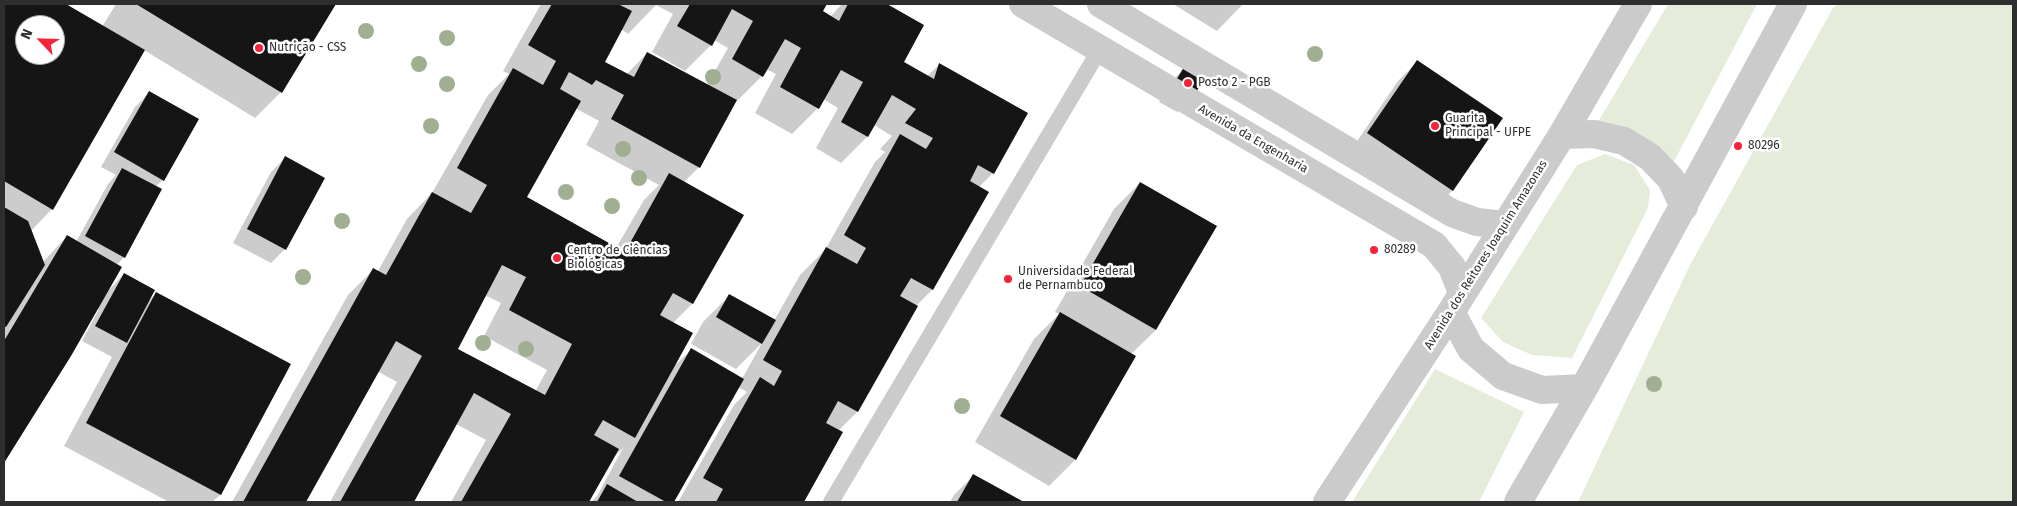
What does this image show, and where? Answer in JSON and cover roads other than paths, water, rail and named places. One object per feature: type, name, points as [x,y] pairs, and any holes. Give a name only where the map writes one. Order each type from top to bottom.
[{"type":"street","name":"Avenida da Engenharia","points":[[1023,4],[1434,245],[1452,267],[1456,303],[1471,349],[1503,376],[1542,390],[1584,388]]},
{"type":"street","points":[[1101,4],[1452,213],[1478,222],[1504,225]]},
{"type":"street","name":"Avenida dos Reitores Joaquim Amazonas","points":[[1327,502],[1562,135],[1638,4]]},
{"type":"street","points":[[1518,502],[1584,388],[1684,207],[1793,4]]},
{"type":"street","points":[[1562,135],[1594,134],[1624,142],[1637,149],[1650,157],[1671,179],[1684,207]]},
{"type":"lane","points":[[831,502],[1100,49]]},
{"type":"place","name":"Nutrição - CSS","points":[[259,48]]},
{"type":"place","name":"Posto 2 - PGB","points":[[1188,83]]},
{"type":"place","name":"Guarita Principal - UFPE","points":[[1435,126]]},
{"type":"place","name":"80296","points":[[1738,146]]},
{"type":"place","name":"80289","points":[[1374,250]]},
{"type":"place","name":"Centro de Ciências Biológicas","points":[[557,258]]},
{"type":"place","name":"Universidade Federal de Pernambuco","points":[[1008,279]]}]
